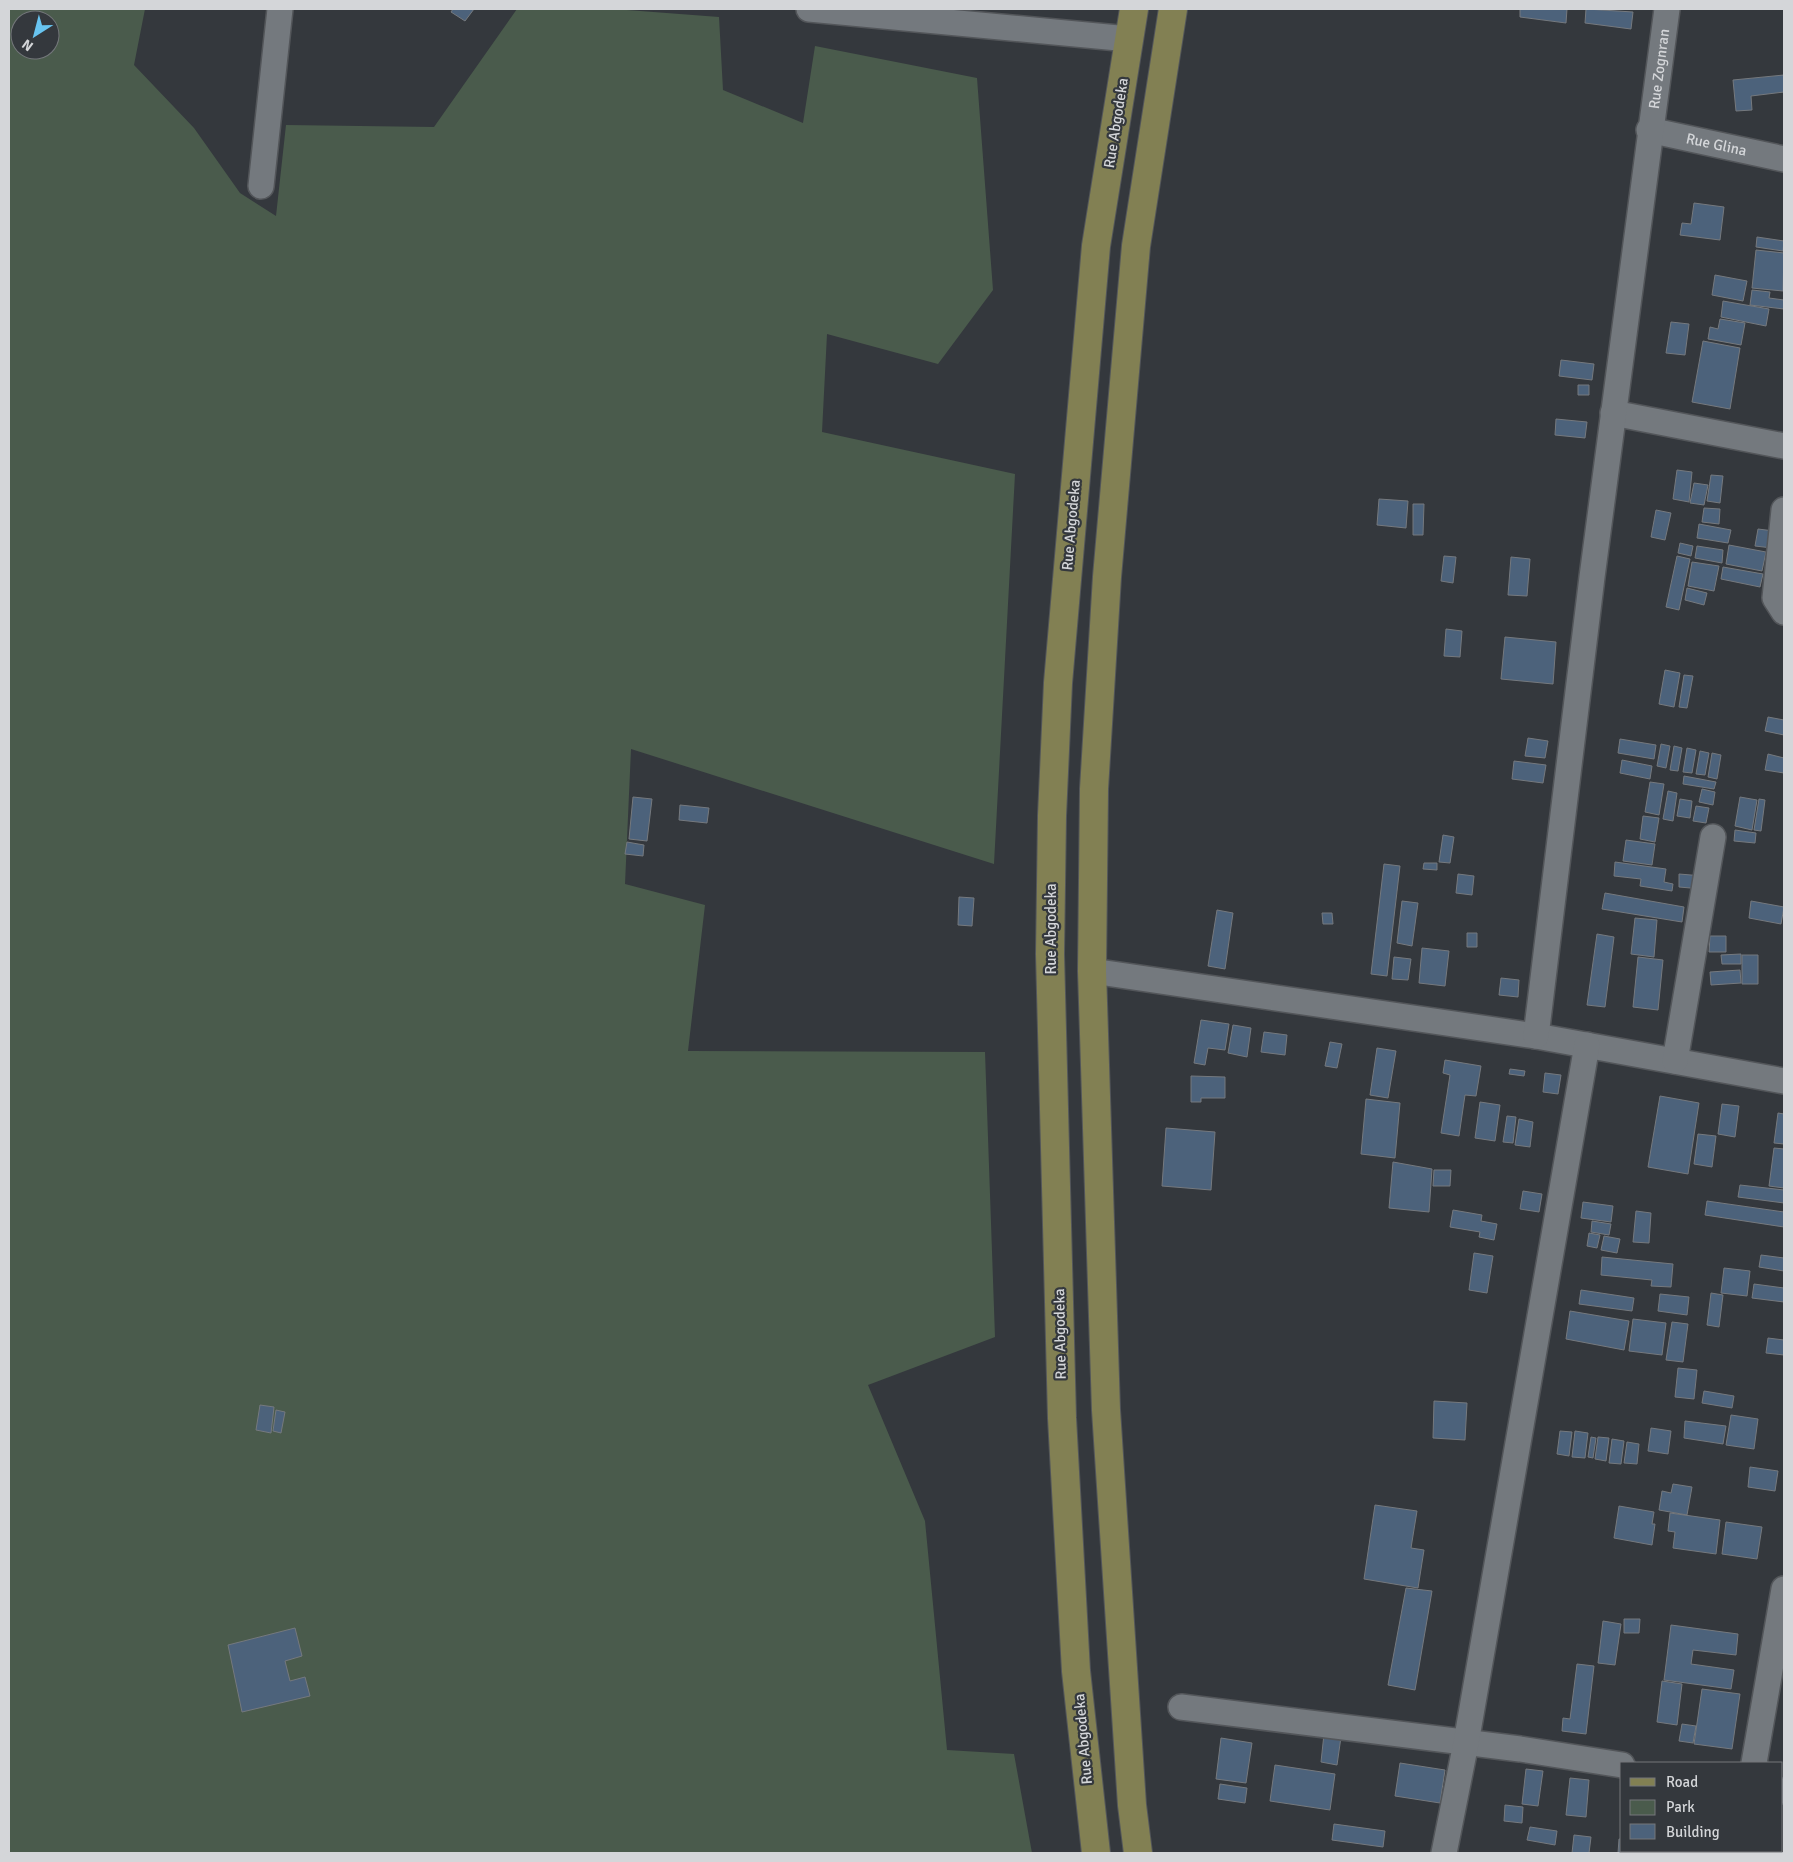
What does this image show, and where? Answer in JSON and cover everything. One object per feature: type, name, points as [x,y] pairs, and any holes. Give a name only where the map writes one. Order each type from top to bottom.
[{"type":"main road","name":"Rue Abgodeka","points":[[1096,1853],[1076,1671],[1062,1418],[1050,954],[1052,836],[1058,683],[1096,246],[1134,9]]},
{"type":"main road","points":[[1138,1853],[1131,1796],[1106,1410],[1092,972],[1096,761],[1120,409],[1136,246],[1173,9]]},
{"type":"street","points":[[261,186],[280,9]]},
{"type":"street","points":[[809,9],[1129,39]]},
{"type":"street","name":"Rue Zognran","points":[[1536,1036],[1649,130],[1667,9]]},
{"type":"street","name":"Rue Glina","points":[[1649,130],[1784,159]]},
{"type":"street","points":[[1613,413],[1784,446]]},
{"type":"street","points":[[1784,510],[1775,598],[1784,612]]},
{"type":"street","points":[[1675,1061],[1713,837]]},
{"type":"street","points":[[1092,972],[1536,1036],[1784,1081]]},
{"type":"street","points":[[1444,1853],[1466,1743],[1587,1045]]},
{"type":"street","points":[[1754,1762],[1784,1589]]},
{"type":"street","points":[[1181,1707],[1620,1765]]},
{"type":"green space","points":[[9,9],[145,9],[134,65],[194,128],[240,193],[276,216],[286,125],[434,127],[517,9],[614,9],[719,17],[723,90],[803,123],[815,46],[977,78],[993,290],[938,364],[827,334],[822,432],[1015,474],[994,864],[631,749],[625,884],[705,905],[688,1051],[985,1052],[995,1337],[868,1385],[925,1521],[947,1750],[1014,1754],[1032,1853],[9,1853]]},
{"type":"building","points":[[453,9],[474,9],[465,21],[451,12]]},
{"type":"building","points":[[1520,9],[1567,9],[1566,23],[1520,17]]},
{"type":"building","points":[[1586,9],[1633,12],[1631,29],[1585,23]]},
{"type":"building","points":[[1784,75],[1784,92],[1751,96],[1752,110],[1736,111],[1733,80]]},
{"type":"building","points":[[1694,203],[1724,207],[1720,240],[1680,235],[1682,223],[1691,224]]},
{"type":"building","points":[[1757,237],[1784,241],[1783,251],[1756,247]]},
{"type":"building","points":[[1756,250],[1784,253],[1783,291],[1752,288]]},
{"type":"building","points":[[1715,275],[1747,281],[1743,301],[1712,295]]},
{"type":"building","points":[[1752,290],[1770,292],[1769,298],[1784,300],[1784,309],[1750,305]]},
{"type":"building","points":[[1723,301],[1769,309],[1766,326],[1721,317]]},
{"type":"building","points":[[1720,319],[1745,323],[1741,345],[1708,339],[1710,327],[1718,329]]},
{"type":"building","points":[[1671,322],[1689,324],[1685,355],[1666,353]]},
{"type":"building","points":[[1703,341],[1740,348],[1730,409],[1692,402]]},
{"type":"building","points":[[1561,360],[1594,364],[1592,380],[1559,376]]},
{"type":"building","points":[[1578,385],[1589,385],[1589,395],[1578,395]]},
{"type":"building","points":[[1556,419],[1587,422],[1585,438],[1555,435]]},
{"type":"building","points":[[1677,470],[1692,472],[1689,502],[1673,499]]},
{"type":"building","points":[[1711,475],[1723,476],[1720,503],[1707,501]]},
{"type":"building","points":[[1694,483],[1708,485],[1704,505],[1690,503]]},
{"type":"building","points":[[1379,499],[1408,501],[1406,528],[1377,525]]},
{"type":"building","points":[[1413,504],[1424,504],[1423,535],[1413,535]]},
{"type":"building","points":[[1704,508],[1720,509],[1719,524],[1702,522]]},
{"type":"building","points":[[1656,510],[1671,513],[1665,540],[1651,537]]},
{"type":"building","points":[[1699,524],[1731,530],[1728,543],[1697,538]]},
{"type":"building","points":[[1758,529],[1774,531],[1772,548],[1755,546]]},
{"type":"building","points":[[1680,543],[1693,546],[1691,556],[1678,553]]},
{"type":"building","points":[[1729,545],[1766,552],[1762,571],[1726,564]]},
{"type":"building","points":[[1697,546],[1723,550],[1722,563],[1695,558]]},
{"type":"building","points":[[1444,556],[1456,557],[1453,583],[1441,581]]},
{"type":"building","points":[[1677,556],[1690,559],[1679,610],[1666,607]]},
{"type":"building","points":[[1511,557],[1530,559],[1527,596],[1508,595]]},
{"type":"building","points":[[1692,562],[1719,566],[1714,591],[1688,586]]},
{"type":"building","points":[[1723,567],[1763,574],[1760,587],[1721,579]]},
{"type":"building","points":[[1687,588],[1707,593],[1704,605],[1685,600]]},
{"type":"building","points":[[1446,629],[1462,631],[1460,657],[1444,656]]},
{"type":"building","points":[[1505,637],[1556,642],[1553,684],[1501,679]]},
{"type":"building","points":[[1665,670],[1680,673],[1674,707],[1659,704]]},
{"type":"building","points":[[1684,675],[1693,676],[1687,708],[1679,707]]},
{"type":"building","points":[[1768,717],[1784,720],[1784,735],[1765,731]]},
{"type":"building","points":[[1528,738],[1548,741],[1545,758],[1525,756]]},
{"type":"building","points":[[1620,739],[1656,745],[1654,759],[1618,753]]},
{"type":"building","points":[[1661,744],[1670,746],[1666,768],[1657,766]]},
{"type":"building","points":[[1674,746],[1682,748],[1678,771],[1670,770]]},
{"type":"building","points":[[1687,748],[1696,750],[1692,773],[1683,772]]},
{"type":"building","points":[[1700,751],[1709,753],[1705,775],[1696,774]]},
{"type":"building","points":[[1712,753],[1721,755],[1717,779],[1708,777]]},
{"type":"building","points":[[1768,754],[1784,758],[1784,773],[1765,770]]},
{"type":"building","points":[[1622,760],[1652,766],[1650,779],[1620,773]]},
{"type":"building","points":[[1514,761],[1546,765],[1543,783],[1512,779]]},
{"type":"building","points":[[1684,776],[1716,782],[1714,789],[1683,784]]},
{"type":"building","points":[[1650,782],[1664,784],[1659,815],[1645,812]]},
{"type":"building","points":[[1702,789],[1715,792],[1713,805],[1699,802]]},
{"type":"building","points":[[1668,791],[1677,793],[1673,821],[1663,819]]},
{"type":"building","points":[[633,797],[652,799],[647,841],[629,839]]},
{"type":"building","points":[[1740,797],[1757,800],[1752,830],[1735,826]]},
{"type":"building","points":[[1680,799],[1692,801],[1690,818],[1677,816]]},
{"type":"building","points":[[1759,799],[1765,800],[1761,831],[1754,830]]},
{"type":"building","points":[[680,805],[709,808],[707,823],[679,820]]},
{"type":"building","points":[[1696,806],[1709,808],[1706,823],[1693,821]]},
{"type":"building","points":[[1643,816],[1659,818],[1655,842],[1640,839]]},
{"type":"building","points":[[1735,830],[1756,833],[1755,843],[1734,841]]},
{"type":"building","points":[[1443,835],[1454,837],[1450,863],[1439,862]]},
{"type":"building","points":[[1626,840],[1655,844],[1652,865],[1623,861]]},
{"type":"building","points":[[627,842],[644,845],[643,856],[625,854]]},
{"type":"building","points":[[1615,862],[1666,869],[1664,882],[1673,884],[1672,891],[1640,886],[1641,879],[1614,876]]},
{"type":"building","points":[[1424,863],[1437,863],[1437,870],[1423,869]]},
{"type":"building","points":[[1384,864],[1400,866],[1387,976],[1371,974]]},
{"type":"building","points":[[1458,874],[1474,876],[1472,895],[1456,893]]},
{"type":"building","points":[[1679,874],[1703,876],[1702,889],[1679,887]]},
{"type":"building","points":[[1605,893],[1684,907],[1682,922],[1602,909]]},
{"type":"building","points":[[959,897],[974,898],[972,926],[958,925]]},
{"type":"building","points":[[1402,901],[1418,903],[1412,946],[1397,943]]},
{"type":"building","points":[[1751,901],[1784,907],[1781,924],[1749,918]]},
{"type":"building","points":[[1217,910],[1233,913],[1225,969],[1208,966]]},
{"type":"building","points":[[1322,913],[1332,913],[1333,924],[1323,924]]},
{"type":"building","points":[[1635,918],[1657,920],[1654,957],[1631,954]]},
{"type":"building","points":[[1467,933],[1477,933],[1477,947],[1467,947]]},
{"type":"building","points":[[1597,934],[1614,937],[1605,1007],[1587,1005]]},
{"type":"building","points":[[1710,936],[1726,936],[1726,952],[1709,952]]},
{"type":"building","points":[[1422,948],[1449,951],[1445,986],[1419,983]]},
{"type":"building","points":[[1741,954],[1741,964],[1722,964],[1721,955]]},
{"type":"building","points":[[1742,955],[1758,955],[1758,984],[1742,984]]},
{"type":"building","points":[[1394,957],[1411,959],[1408,980],[1392,979]]},
{"type":"building","points":[[1638,957],[1663,960],[1658,1010],[1633,1007]]},
{"type":"building","points":[[1740,970],[1741,983],[1711,985],[1710,972]]},
{"type":"building","points":[[1501,978],[1519,980],[1518,997],[1499,995]]},
{"type":"building","points":[[1201,1020],[1229,1024],[1225,1050],[1208,1048],[1205,1065],[1194,1063]]},
{"type":"building","points":[[1233,1025],[1251,1028],[1247,1057],[1228,1053]]},
{"type":"building","points":[[1264,1032],[1287,1035],[1285,1055],[1261,1052]]},
{"type":"building","points":[[1330,1042],[1342,1044],[1337,1068],[1325,1066]]},
{"type":"building","points":[[1377,1048],[1396,1051],[1388,1098],[1370,1095]]},
{"type":"building","points":[[1445,1060],[1481,1066],[1476,1096],[1465,1095],[1459,1136],[1441,1133],[1450,1075],[1443,1073]]},
{"type":"building","points":[[1510,1069],[1525,1071],[1524,1076],[1509,1074]]},
{"type":"building","points":[[1545,1073],[1561,1075],[1558,1094],[1543,1092]]},
{"type":"building","points":[[1191,1076],[1225,1077],[1225,1098],[1201,1098],[1201,1102],[1191,1102]]},
{"type":"building","points":[[1660,1096],[1699,1103],[1688,1174],[1648,1167]]},
{"type":"building","points":[[1366,1099],[1400,1103],[1395,1158],[1361,1154]]},
{"type":"building","points":[[1480,1102],[1500,1105],[1495,1141],[1475,1138]]},
{"type":"building","points":[[1722,1104],[1739,1106],[1735,1137],[1718,1134]]},
{"type":"building","points":[[1778,1113],[1784,1114],[1784,1144],[1774,1143]]},
{"type":"building","points":[[1507,1116],[1516,1117],[1513,1143],[1503,1142]]},
{"type":"building","points":[[1519,1119],[1533,1122],[1530,1147],[1515,1145]]},
{"type":"building","points":[[1166,1128],[1215,1132],[1211,1190],[1162,1186]]},
{"type":"building","points":[[1698,1134],[1716,1136],[1712,1167],[1694,1164]]},
{"type":"building","points":[[1774,1148],[1784,1149],[1784,1188],[1769,1186]]},
{"type":"building","points":[[1393,1162],[1432,1169],[1429,1212],[1389,1208]]},
{"type":"building","points":[[1434,1170],[1451,1170],[1450,1186],[1433,1186]]},
{"type":"building","points":[[1740,1185],[1784,1190],[1784,1203],[1738,1197]]},
{"type":"building","points":[[1523,1191],[1542,1194],[1539,1212],[1520,1209]]},
{"type":"building","points":[[1707,1201],[1784,1212],[1784,1227],[1705,1215]]},
{"type":"building","points":[[1583,1202],[1613,1206],[1611,1222],[1581,1218]]},
{"type":"building","points":[[1453,1210],[1482,1215],[1481,1221],[1497,1224],[1494,1240],[1479,1237],[1480,1232],[1450,1227]]},
{"type":"building","points":[[1636,1211],[1651,1213],[1649,1243],[1633,1242]]},
{"type":"building","points":[[1592,1221],[1611,1224],[1609,1235],[1591,1232]]},
{"type":"building","points":[[1589,1233],[1600,1235],[1597,1248],[1587,1246]]},
{"type":"building","points":[[1604,1236],[1620,1239],[1617,1253],[1601,1250]]},
{"type":"building","points":[[1474,1253],[1493,1256],[1487,1293],[1469,1290]]},
{"type":"building","points":[[1761,1255],[1784,1258],[1784,1271],[1759,1267]]},
{"type":"building","points":[[1602,1257],[1673,1264],[1671,1287],[1651,1286],[1652,1280],[1601,1275]]},
{"type":"building","points":[[1724,1268],[1750,1271],[1747,1296],[1721,1293]]},
{"type":"building","points":[[1754,1284],[1784,1288],[1784,1302],[1752,1298]]},
{"type":"building","points":[[1581,1290],[1634,1298],[1632,1311],[1579,1304]]},
{"type":"building","points":[[1711,1293],[1723,1295],[1719,1327],[1707,1325]]},
{"type":"building","points":[[1660,1294],[1689,1297],[1687,1315],[1658,1311]]},
{"type":"building","points":[[1570,1311],[1629,1321],[1624,1350],[1566,1339]]},
{"type":"building","points":[[1633,1319],[1666,1323],[1662,1355],[1629,1351]]},
{"type":"building","points":[[1672,1322],[1688,1324],[1683,1362],[1666,1360]]},
{"type":"building","points":[[1768,1338],[1784,1340],[1784,1355],[1766,1353]]},
{"type":"building","points":[[1678,1368],[1697,1370],[1694,1399],[1675,1397]]},
{"type":"building","points":[[1704,1391],[1734,1396],[1732,1408],[1702,1403]]},
{"type":"building","points":[[1434,1401],[1467,1403],[1465,1440],[1433,1438]]},
{"type":"building","points":[[260,1405],[274,1407],[271,1433],[256,1430]]},
{"type":"building","points":[[276,1410],[285,1412],[281,1433],[273,1431]]},
{"type":"building","points":[[1731,1415],[1758,1419],[1754,1449],[1726,1445]]},
{"type":"building","points":[[1685,1421],[1726,1426],[1723,1444],[1684,1438]]},
{"type":"building","points":[[1651,1428],[1671,1431],[1668,1454],[1648,1451]]},
{"type":"building","points":[[1560,1431],[1572,1432],[1569,1456],[1557,1454]]},
{"type":"building","points":[[1575,1431],[1588,1433],[1585,1458],[1572,1457]]},
{"type":"building","points":[[1591,1437],[1596,1438],[1593,1458],[1588,1457]]},
{"type":"building","points":[[1598,1437],[1609,1438],[1606,1461],[1595,1459]]},
{"type":"building","points":[[1612,1439],[1624,1441],[1621,1464],[1609,1463]]},
{"type":"building","points":[[1627,1442],[1639,1444],[1637,1464],[1624,1463]]},
{"type":"building","points":[[1750,1467],[1778,1471],[1775,1491],[1748,1487]]},
{"type":"building","points":[[1673,1484],[1692,1487],[1687,1515],[1659,1510],[1662,1491],[1671,1493]]},
{"type":"building","points":[[1375,1505],[1417,1511],[1411,1548],[1424,1550],[1418,1588],[1364,1579]]},
{"type":"building","points":[[1619,1506],[1654,1512],[1652,1524],[1655,1524],[1652,1545],[1614,1538]]},
{"type":"building","points":[[1670,1513],[1720,1520],[1716,1554],[1673,1548],[1675,1532],[1668,1531]]},
{"type":"building","points":[[1726,1522],[1762,1527],[1757,1559],[1722,1554]]},
{"type":"building","points":[[1406,1588],[1432,1591],[1415,1690],[1388,1685]]},
{"type":"building","points":[[1624,1619],[1640,1619],[1639,1633],[1624,1633]]},
{"type":"building","points":[[1603,1621],[1621,1624],[1615,1665],[1598,1663]]},
{"type":"building","points":[[1671,1625],[1738,1634],[1736,1655],[1693,1650],[1691,1664],[1734,1670],[1731,1689],[1664,1680]]},
{"type":"building","points":[[295,1628],[302,1656],[285,1661],[290,1681],[305,1677],[310,1696],[242,1712],[228,1645]]},
{"type":"building","points":[[1577,1664],[1594,1666],[1586,1734],[1562,1731],[1563,1718],[1570,1719]]},
{"type":"building","points":[[1662,1681],[1682,1684],[1677,1725],[1657,1722]]},
{"type":"building","points":[[1702,1689],[1740,1694],[1732,1749],[1694,1744]]},
{"type":"building","points":[[1682,1724],[1696,1726],[1693,1743],[1679,1741]]},
{"type":"building","points":[[1324,1734],[1341,1737],[1337,1765],[1321,1762]]},
{"type":"building","points":[[1221,1738],[1252,1743],[1246,1783],[1216,1779]]},
{"type":"building","points":[[1400,1763],[1445,1770],[1440,1803],[1395,1796]]},
{"type":"building","points":[[1275,1765],[1335,1774],[1330,1810],[1270,1801]]},
{"type":"building","points":[[1526,1769],[1543,1771],[1538,1806],[1522,1804]]},
{"type":"building","points":[[1570,1778],[1589,1780],[1586,1817],[1566,1815]]},
{"type":"building","points":[[1220,1784],[1247,1788],[1245,1803],[1218,1799]]},
{"type":"building","points":[[1505,1805],[1523,1807],[1522,1823],[1504,1821]]},
{"type":"building","points":[[1334,1824],[1385,1831],[1383,1847],[1332,1840]]},
{"type":"building","points":[[1530,1827],[1557,1831],[1555,1845],[1527,1840]]},
{"type":"building","points":[[1574,1835],[1591,1837],[1589,1853],[1572,1853]]},
{"type":"building","points":[[1619,1839],[1620,1852],[1650,1852],[1650,1853],[1618,1853]]}]
